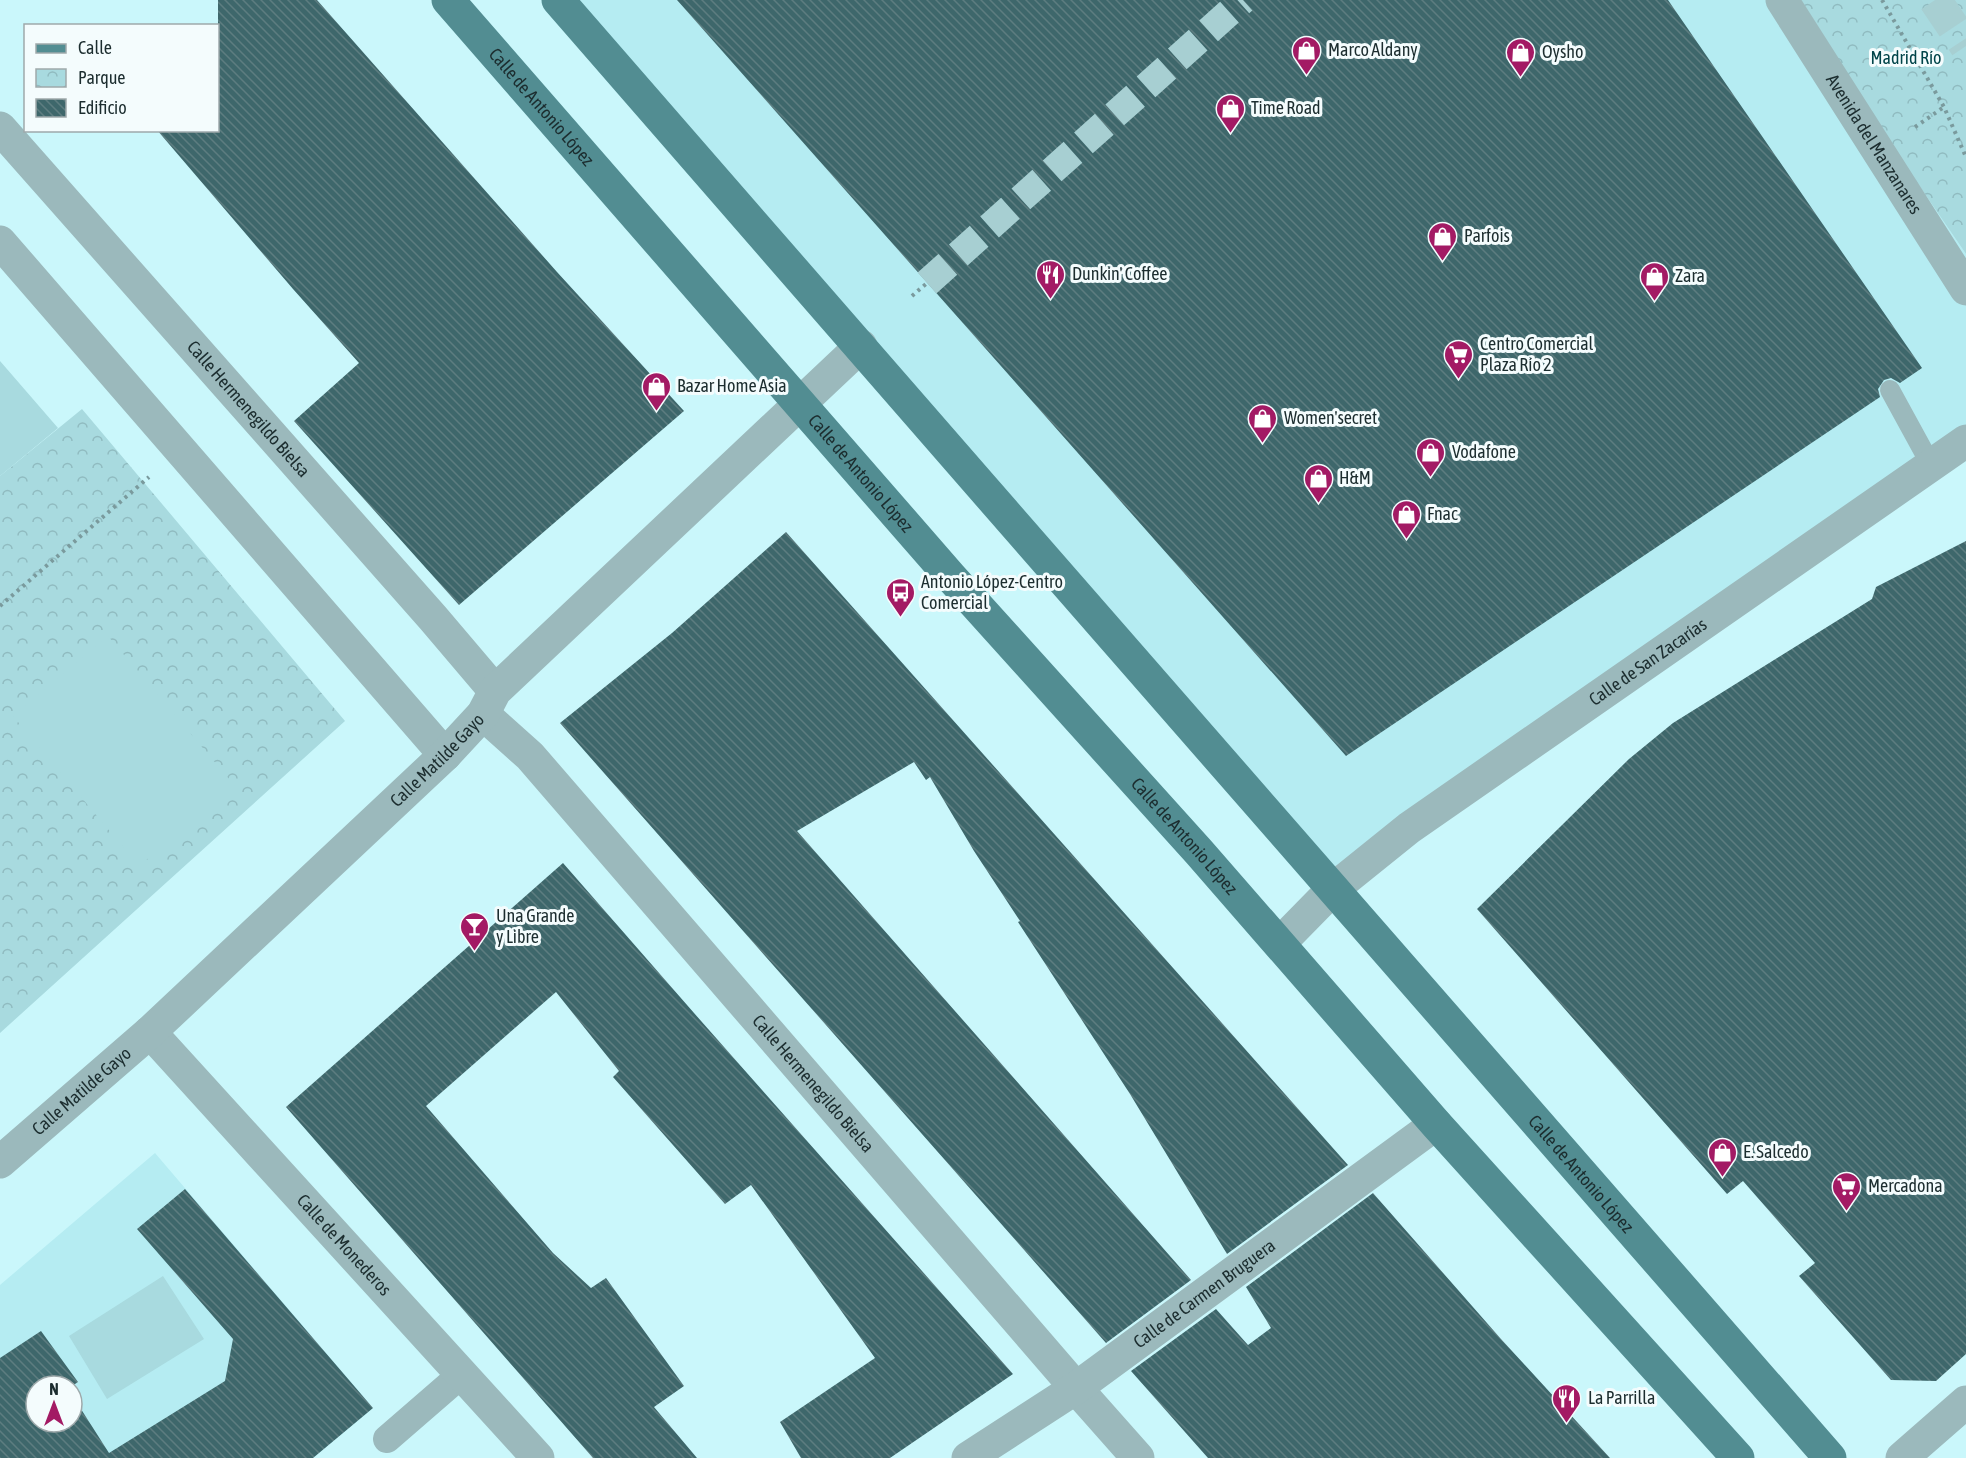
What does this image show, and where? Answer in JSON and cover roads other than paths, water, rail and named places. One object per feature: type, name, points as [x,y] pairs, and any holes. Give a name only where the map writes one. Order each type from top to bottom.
[{"type":"main road","name":"Calle de Antonio López","points":[[448,0],[950,576],[1280,943],[1436,1124],[1738,1458]]},
{"type":"main road","name":"Calle de Antonio López","points":[[558,0],[1492,1074],[1830,1458]]},
{"type":"street","name":"Avenida del Manzanares","points":[[1782,0],[1966,289]]},
{"type":"street","name":"Calle Hermenegildo Bielsa","points":[[0,128],[433,618],[489,702],[538,765],[1138,1458]]},
{"type":"street","points":[[0,242],[445,755]]},
{"type":"street","name":"Calle Matilde Gayo","points":[[0,1162],[150,1032],[445,755],[489,702],[861,346]]},
{"type":"street","name":"Calle de San Zacarías","points":[[1332,890],[1409,828],[1966,441]]},
{"type":"street","points":[[1280,943],[1332,890]]},
{"type":"street","name":"Calle de Monederos","points":[[150,1032],[538,1458]]},
{"type":"street","name":"Calle de Carmen Bruguera","points":[[969,1458],[1076,1388],[1436,1124]]},
{"type":"street","points":[[387,1439],[462,1374]]},
{"type":"street","points":[[1902,1458],[1966,1402]]},
{"type":"lane","points":[[1890,390],[1931,465]]},
{"type":"tunnel","points":[[927,283],[1243,0]]},
{"type":"tunnel","points":[[1935,0],[1966,46]]},
{"type":"place","name":"Marco Aldany","points":[[1307,76]]},
{"type":"place","name":"Oysho","points":[[1521,78]]},
{"type":"place","name":"Time Road","points":[[1230,134]]},
{"type":"place","name":"Parfois","points":[[1443,262]]},
{"type":"place","name":"Dunkin' Coffee","points":[[1051,300]]},
{"type":"place","name":"Zara","points":[[1654,302]]},
{"type":"place","name":"Centro Comercial Plaza Río 2","points":[[1459,380]]},
{"type":"place","name":"Bazar Home Asia","points":[[656,412]]},
{"type":"place","name":"Women'secret","points":[[1263,444]]},
{"type":"place","name":"Vodafone","points":[[1431,478]]},
{"type":"place","name":"H&M","points":[[1318,504]]},
{"type":"place","name":"Fnac","points":[[1406,540]]},
{"type":"place","name":"Antonio López-Centro Comercial","points":[[900,618]]},
{"type":"place","name":"Una Grande y Libre","points":[[475,952]]},
{"type":"place","name":"E. Salcedo","points":[[1722,1178]]},
{"type":"place","name":"Mercadona","points":[[1847,1212]]},
{"type":"place","name":"La Parrilla","points":[[1567,1424]]},
{"type":"park label","name":"Madrid Río","points":[[1906,58]]}]
